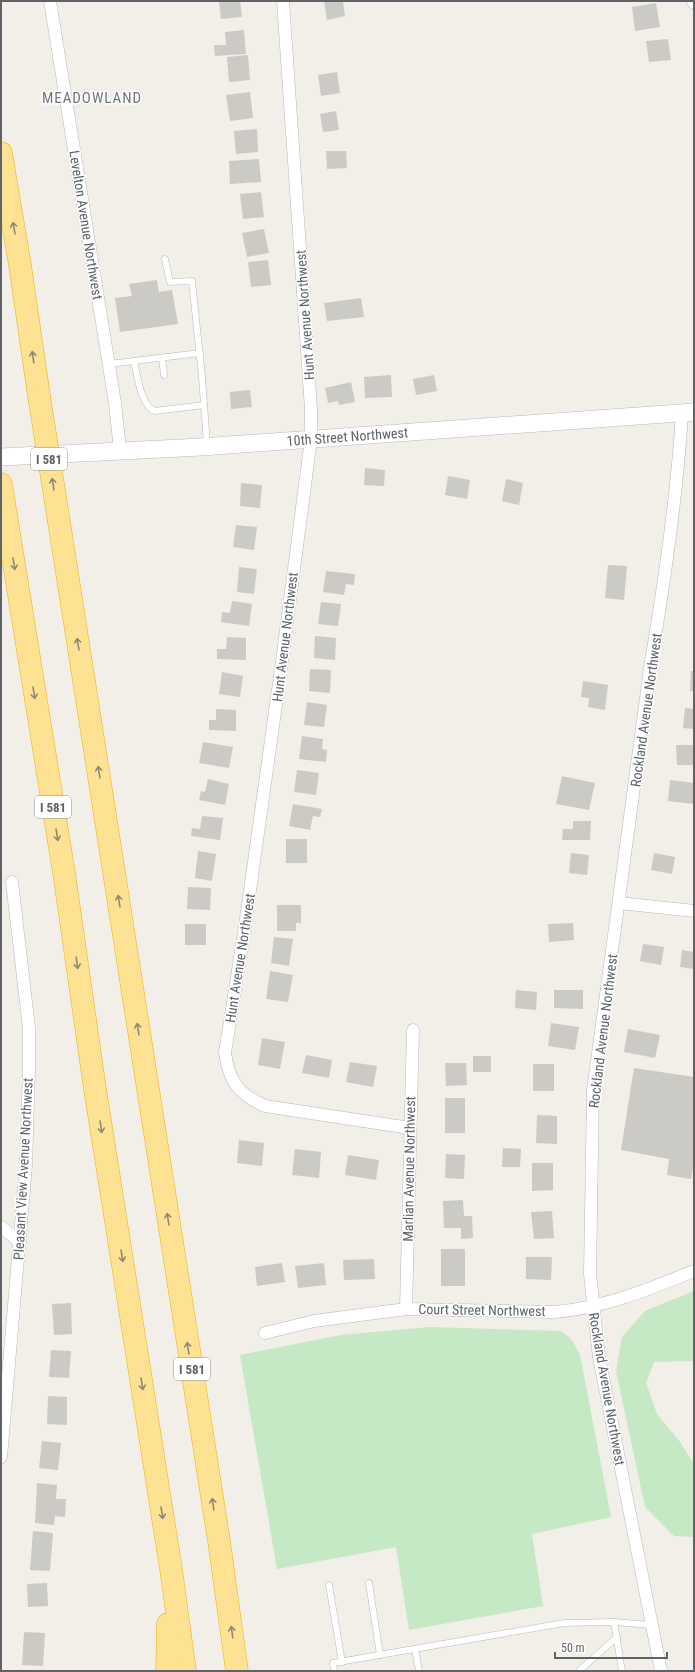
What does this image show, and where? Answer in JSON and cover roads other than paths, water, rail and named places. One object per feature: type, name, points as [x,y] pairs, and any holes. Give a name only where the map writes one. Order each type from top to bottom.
[{"type":"highway","name":"I 581","points":[[1,153],[20,265],[39,396],[218,1534],[237,1671]]},
{"type":"highway","name":"I 581","points":[[1,484],[64,873],[97,1097],[171,1569],[184,1671]]},
{"type":"highway","points":[[167,1671],[167,1635],[171,1569]]},
{"type":"main road","name":"10th Street Northwest","points":[[1,457],[311,440],[688,412]]},
{"type":"street","name":"Levelton Avenue Northwest","points":[[50,1],[109,364],[120,450]]},
{"type":"street","name":"Hunt Avenue Northwest","points":[[283,1],[311,401],[311,440],[278,691],[245,926],[225,1054],[228,1070],[234,1083],[243,1094],[265,1106],[410,1128]]},
{"type":"street","name":"Rockland Avenue Northwest","points":[[661,1671],[599,1357],[590,1274],[590,1228],[593,1091],[651,661],[662,599],[677,472],[688,412]]},
{"type":"street","name":"Pleasant View Avenue Northwest","points":[[1,1458],[26,1165],[30,1070],[29,1028],[12,882]]},
{"type":"street","points":[[619,903],[694,911]]},
{"type":"street","name":"Marlian Avenue Northwest","points":[[406,1309],[413,1030]]},
{"type":"street","points":[[1,1227],[20,1242]]},
{"type":"street","name":"Court Street Northwest","points":[[265,1333],[314,1321],[406,1309],[555,1312],[593,1307],[694,1271]]},
{"type":"lane","points":[[165,259],[170,282],[192,281],[200,353],[207,446]]},
{"type":"lane","points":[[109,364],[200,353]]},
{"type":"lane","points":[[162,358],[164,375]]},
{"type":"lane","points":[[134,361],[143,397],[151,410],[155,411],[204,405]]},
{"type":"lane","points":[[168,402],[169,409]]},
{"type":"lane","points":[[369,1583],[380,1655]]},
{"type":"lane","points":[[329,1585],[342,1662]]},
{"type":"lane","points":[[334,1671],[333,1664],[342,1662],[564,1623],[614,1622],[651,1625]]},
{"type":"lane","points":[[614,1622],[622,1671]]},
{"type":"lane","points":[[579,1671],[617,1637]]},
{"type":"lane","points":[[415,1649],[419,1671]]},
{"type":"district","name":"MEADOWLAND","points":[[92,98]]}]
